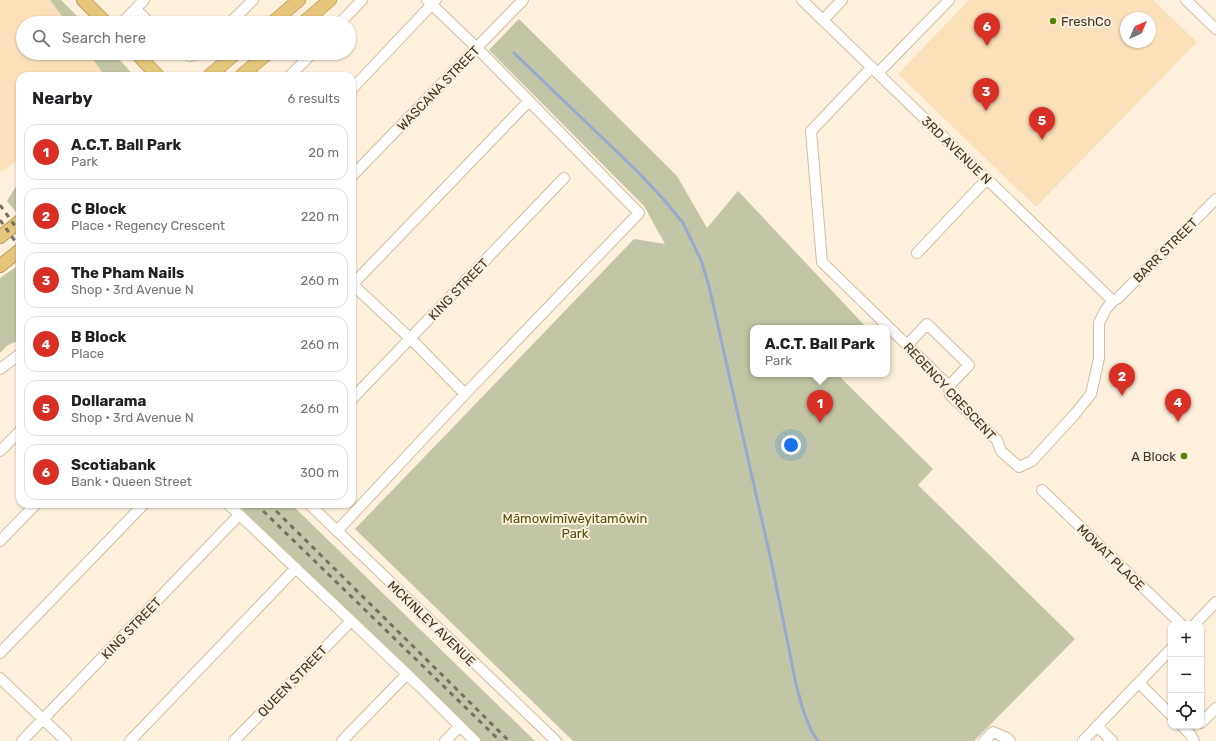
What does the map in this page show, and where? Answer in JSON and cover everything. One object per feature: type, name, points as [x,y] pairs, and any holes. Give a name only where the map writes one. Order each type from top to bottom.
[{"type":"main road","points":[[82,0],[99,16]]},
{"type":"main road","points":[[280,16],[299,0]]},
{"type":"main road","points":[[311,16],[330,0]]},
{"type":"main road","points":[[143,60],[154,72]]},
{"type":"main road","points":[[213,72],[227,60]]},
{"type":"main road","points":[[246,72],[260,60]]},
{"type":"main road","points":[[0,237],[16,224]]},
{"type":"main road","points":[[0,266],[16,253]]},
{"type":"street","points":[[128,16],[144,0]]},
{"type":"street","points":[[237,16],[253,0]]},
{"type":"street","points":[[347,16],[362,0]]},
{"type":"street","name":"WASCANA STREET","points":[[356,172],[523,0]]},
{"type":"street","name":"3RD AVENUE N","points":[[802,0],[1113,301]]},
{"type":"street","points":[[823,20],[842,0]]},
{"type":"street","points":[[875,70],[949,0]]},
{"type":"street","points":[[1186,0],[1216,28]]},
{"type":"street","points":[[337,531],[465,394],[639,213],[432,1],[356,85]]},
{"type":"street","points":[[135,9],[142,16]]},
{"type":"street","points":[[294,72],[305,60]]},
{"type":"street","name":"REGENCY CRESCENT","points":[[875,70],[811,131],[822,262],[887,325]]},
{"type":"street","points":[[356,280],[530,101]]},
{"type":"street","name":"KING STREET","points":[[356,395],[564,178]]},
{"type":"street","points":[[917,253],[987,179]]},
{"type":"street","name":"BARR STREET","points":[[1113,301],[1118,298],[1216,199]]},
{"type":"street","points":[[356,288],[411,339],[465,394]]},
{"type":"street","name":"REGENCY CRESCENT","points":[[890,328],[949,386],[950,395],[997,440],[1000,451],[1019,467],[1038,455],[1091,394],[1099,358],[1100,323],[1106,309],[1113,301]]},
{"type":"street","points":[[907,345],[927,324],[964,360],[969,365],[949,386]]},
{"type":"street","points":[[0,369],[16,357]]},
{"type":"street","points":[[0,451],[16,435]]},
{"type":"street","name":"MOWAT PLACE","points":[[1042,490],[1178,621]]},
{"type":"street","points":[[0,541],[32,508]]},
{"type":"street","points":[[0,653],[140,508]]},
{"type":"street","points":[[232,508],[407,674],[475,741]]},
{"type":"street","name":"MCKINLEY AVENUE","points":[[313,508],[556,741]]},
{"type":"street","name":"KING STREET","points":[[22,741],[239,515]]},
{"type":"street","points":[[130,741],[296,568]]},
{"type":"street","points":[[1198,621],[1216,602]]},
{"type":"street","name":"QUEEN STREET","points":[[234,741],[351,621]]},
{"type":"street","points":[[1083,741],[1168,653]]},
{"type":"street","points":[[342,741],[407,674]]},
{"type":"street","points":[[0,678],[66,741]]},
{"type":"street","points":[[1139,683],[1168,712]]},
{"type":"street","points":[[1204,720],[1216,708]]},
{"type":"street","points":[[445,741],[460,726]]},
{"type":"street","points":[[1097,726],[1112,741]]},
{"type":"street","points":[[1184,729],[1192,738],[1196,729]]},
{"type":"street","points":[[984,741],[993,732],[1007,738],[1010,741]]},
{"type":"shaded area","points":[[0,0],[51,0],[62,16],[16,16],[16,60],[94,60],[102,72],[16,72],[16,162],[0,172]]},
{"type":"shaded area","points":[[969,0],[1153,0],[1197,42],[1036,207],[898,74]]},
{"type":"green space","points":[[50,0],[61,0],[77,16],[62,16]]},
{"type":"green space","name":"Māmowimīwēyitamōwin Park","points":[[519,19],[677,176],[707,228],[738,191],[864,325],[750,325],[750,377],[842,377],[841,378],[933,469],[918,485],[1075,639],[974,741],[573,741],[355,529],[634,239],[665,244],[644,206],[489,50]]},
{"type":"green space","points":[[93,60],[120,60],[131,72],[102,72]]},
{"type":"green space","points":[[16,186],[16,212],[7,201]]},
{"type":"green space","points":[[16,267],[16,342],[8,345],[0,353],[0,278]]},
{"type":"green space","points":[[241,508],[295,508],[535,741],[481,741]]},
{"type":"waterway","points":[[514,53],[638,172],[666,202],[683,223],[701,260],[709,286],[772,565],[796,684],[803,710],[811,730],[818,741]]},
{"type":"railway","points":[[0,205],[16,227]]},
{"type":"railway","points":[[0,220],[16,242]]},
{"type":"railway","points":[[260,508],[500,741]]},
{"type":"railway","points":[[273,508],[509,741]]},
{"type":"place","name":"FreshCo","points":[[1053,21]]},
{"type":"place","name":"Scotiabank","points":[[987,46]]},
{"type":"place","name":"The Pham Nails","points":[[986,111]]},
{"type":"place","name":"Dollarama","points":[[1042,140]]},
{"type":"place","name":"C Block","points":[[1122,396]]},
{"type":"place","name":"B Block","points":[[1178,422]]},
{"type":"place","name":"A.C.T. Ball Park","points":[[820,423]]},
{"type":"place","name":"A Block","points":[[1184,456]]}]
